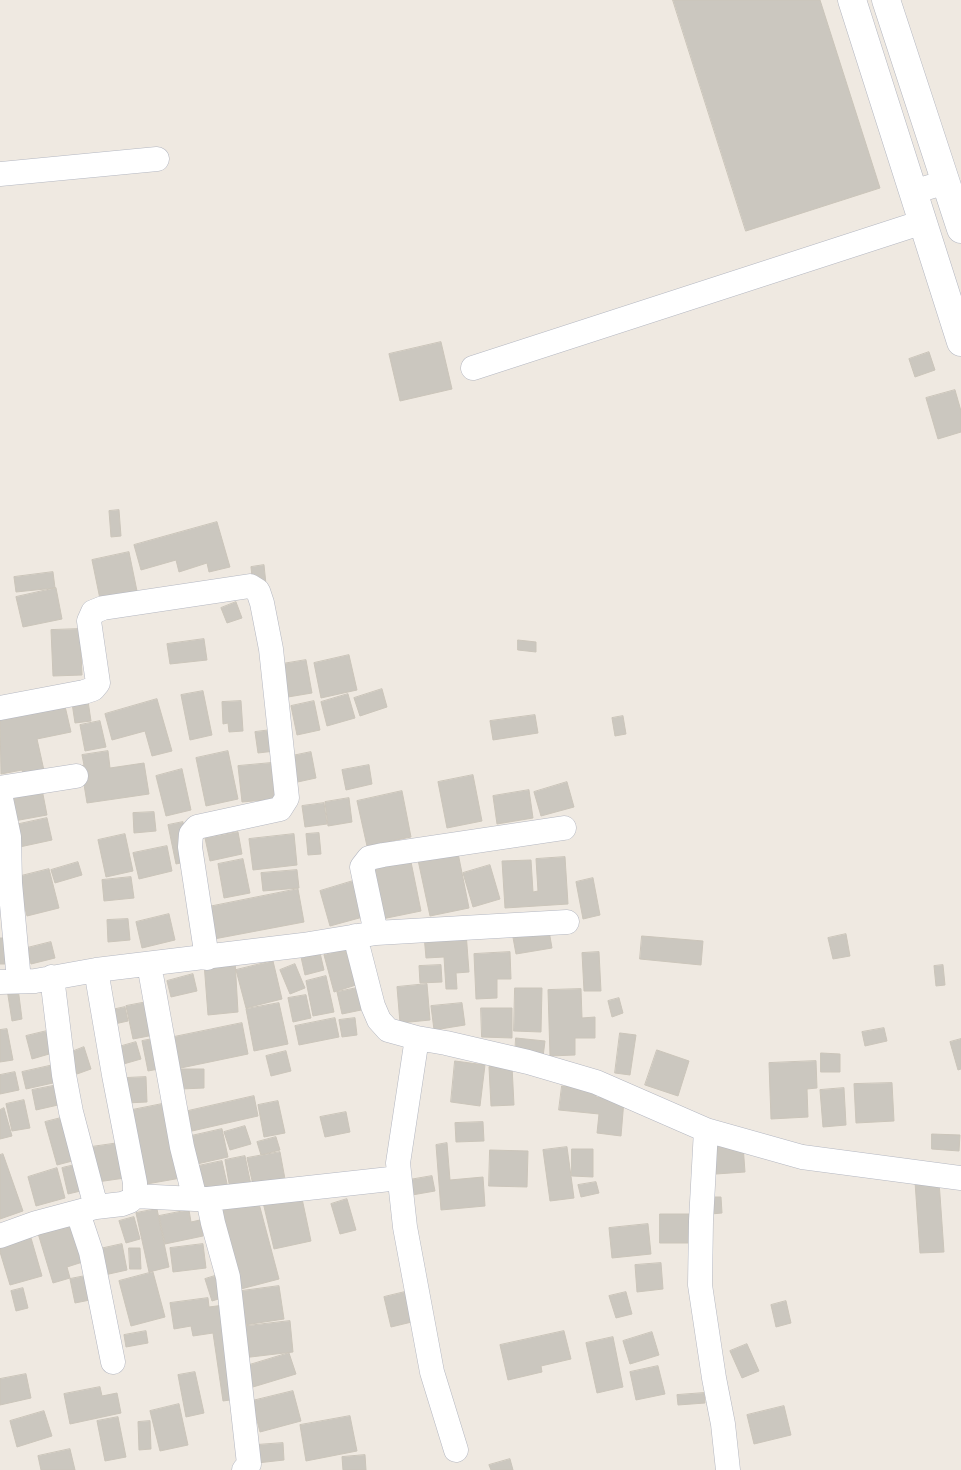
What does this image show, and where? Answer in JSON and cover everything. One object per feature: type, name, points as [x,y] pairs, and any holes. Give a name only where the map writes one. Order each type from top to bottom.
[{"type":"street","points":[[852,0],[961,342]]},
{"type":"street","points":[[886,0],[961,229]]},
{"type":"street","points":[[0,174],[157,159]]},
{"type":"street","points":[[913,192],[946,182]]},
{"type":"street","points":[[472,368],[923,222]]},
{"type":"street","points":[[0,708],[94,689],[98,682],[89,621],[93,612],[103,608],[250,586],[258,591],[271,649],[287,798],[280,809],[197,827],[191,834],[190,847],[206,958]]},
{"type":"street","points":[[0,788],[76,776]]},
{"type":"street","points":[[0,794],[9,837],[9,982],[35,981],[96,970],[303,945],[366,934],[567,922]]},
{"type":"street","points":[[564,828],[369,858],[362,867],[373,1006],[378,1020],[388,1030],[528,1062],[596,1082],[706,1130],[802,1157],[961,1178]]},
{"type":"street","points":[[149,964],[182,1147],[213,1223],[228,1277],[249,1464],[244,1470]]},
{"type":"street","points":[[0,1236],[36,1223],[87,1210],[122,1204],[130,1201],[135,1196],[135,1182],[96,970]]},
{"type":"street","points":[[52,977],[64,1075],[87,1210],[91,1252],[113,1362]]},
{"type":"street","points":[[417,1038],[398,1164],[399,1178],[405,1227],[432,1372],[456,1450]]},
{"type":"street","points":[[706,1130],[700,1285],[723,1424],[728,1470]]},
{"type":"street","points":[[135,1196],[202,1199],[399,1178]]},
{"type":"building","points":[[673,0],[820,0],[880,188],[746,231]]},
{"type":"building","points":[[441,342],[452,389],[400,401],[389,354]]},
{"type":"building","points":[[929,352],[935,370],[915,377],[909,359]]},
{"type":"building","points":[[955,390],[961,411],[961,432],[938,439],[926,398]]},
{"type":"building","points":[[119,510],[121,536],[111,537],[109,511]]},
{"type":"building","points":[[217,522],[230,567],[209,572],[207,563],[179,572],[176,560],[141,570],[134,545]]},
{"type":"building","points":[[129,552],[137,591],[100,599],[92,560]]},
{"type":"building","points":[[264,565],[266,584],[253,586],[251,567]]},
{"type":"building","points":[[53,572],[55,588],[16,592],[14,577]]},
{"type":"building","points":[[56,588],[62,619],[23,627],[16,597]]},
{"type":"building","points":[[236,602],[242,618],[227,623],[221,608]]},
{"type":"building","points":[[80,629],[82,675],[53,676],[51,630]]},
{"type":"building","points":[[204,639],[207,660],[170,664],[167,644]]},
{"type":"building","points":[[518,640],[536,642],[536,652],[518,650]]},
{"type":"building","points":[[349,655],[357,690],[321,698],[314,663]]},
{"type":"building","points":[[306,660],[312,693],[288,697],[282,664]]},
{"type":"building","points":[[382,689],[387,707],[360,716],[354,698]]},
{"type":"building","points":[[203,691],[212,735],[190,740],[181,695]]},
{"type":"building","points":[[348,694],[355,718],[327,726],[321,702]]},
{"type":"building","points":[[157,699],[172,751],[152,756],[145,731],[112,740],[105,714]]},
{"type":"building","points":[[88,701],[91,721],[75,723],[72,703]]},
{"type":"building","points":[[241,701],[243,731],[229,732],[228,723],[223,724],[222,702]]},
{"type":"building","points":[[314,701],[320,730],[297,735],[291,706]]},
{"type":"building","points":[[65,706],[71,732],[37,739],[45,775],[24,779],[22,770],[1,774],[0,720]]},
{"type":"building","points":[[535,715],[538,733],[493,740],[490,721]]},
{"type":"building","points":[[623,716],[626,734],[615,736],[612,718]]},
{"type":"building","points":[[100,721],[106,747],[85,751],[80,725]]},
{"type":"building","points":[[271,730],[275,751],[258,753],[255,732]]},
{"type":"building","points":[[108,751],[110,768],[144,763],[149,794],[87,803],[81,766],[84,765],[82,755]]},
{"type":"building","points":[[228,751],[238,799],[206,806],[196,758]]},
{"type":"building","points":[[311,752],[316,778],[293,783],[287,757]]},
{"type":"building","points":[[271,763],[275,799],[242,802],[238,766]]},
{"type":"building","points":[[369,765],[372,784],[346,790],[342,770]]},
{"type":"building","points":[[182,769],[191,810],[166,816],[156,776]]},
{"type":"building","points":[[473,775],[482,821],[447,828],[438,782]]},
{"type":"building","points":[[567,782],[574,807],[541,816],[534,792]]},
{"type":"building","points":[[41,784],[47,815],[14,821],[8,791]]},
{"type":"building","points":[[529,790],[533,818],[497,824],[493,796]]},
{"type":"building","points":[[402,791],[411,837],[367,846],[357,801]]},
{"type":"building","points":[[349,798],[352,822],[328,826],[325,802]]},
{"type":"building","points":[[324,803],[327,824],[305,827],[302,806]]},
{"type":"building","points":[[154,812],[156,831],[134,833],[133,813]]},
{"type":"building","points":[[47,818],[52,840],[15,848],[10,826]]},
{"type":"building","points":[[183,822],[190,861],[176,864],[168,825]]},
{"type":"building","points":[[238,832],[242,854],[210,861],[205,838]]},
{"type":"building","points":[[319,833],[321,854],[308,855],[306,834]]},
{"type":"building","points":[[125,834],[133,871],[106,877],[98,840]]},
{"type":"building","points":[[294,834],[297,865],[253,870],[249,839]]},
{"type":"building","points":[[167,846],[172,871],[139,879],[133,853]]},
{"type":"building","points":[[458,853],[469,908],[430,916],[418,860]]},
{"type":"building","points":[[410,857],[421,911],[382,919],[370,865]]},
{"type":"building","points":[[565,857],[568,904],[505,908],[502,861],[531,860],[533,892],[538,891],[536,859]]},
{"type":"building","points":[[243,859],[250,893],[224,898],[218,864]]},
{"type":"building","points":[[78,862],[82,875],[55,883],[51,870]]},
{"type":"building","points":[[490,865],[500,899],[473,907],[463,873]]},
{"type":"building","points":[[49,869],[59,908],[27,916],[17,877]]},
{"type":"building","points":[[297,870],[299,888],[263,891],[261,873]]},
{"type":"building","points":[[131,877],[134,898],[104,901],[102,880]]},
{"type":"building","points":[[593,878],[600,915],[583,919],[576,882]]},
{"type":"building","points":[[353,881],[363,917],[330,926],[320,891]]},
{"type":"building","points":[[298,889],[304,922],[214,939],[208,907]]},
{"type":"building","points":[[169,914],[175,940],[142,948],[136,922]]},
{"type":"building","points":[[128,919],[130,940],[108,942],[107,920]]},
{"type":"building","points":[[548,925],[552,948],[516,954],[512,932]]},
{"type":"building","points":[[466,932],[469,972],[456,973],[457,989],[446,989],[444,957],[426,958],[424,935]]},
{"type":"building","points":[[846,934],[850,956],[833,959],[828,938]]},
{"type":"building","points":[[642,936],[703,941],[701,965],[640,959]]},
{"type":"building","points":[[0,938],[11,938],[11,964],[0,964]]},
{"type":"building","points":[[51,942],[55,958],[31,964],[27,948]]},
{"type":"building","points":[[318,944],[324,970],[305,975],[299,948]]},
{"type":"building","points":[[345,949],[356,985],[334,992],[324,955]]},
{"type":"building","points":[[510,952],[511,979],[497,979],[497,998],[476,999],[474,954]]},
{"type":"building","points":[[599,952],[601,991],[584,991],[582,953]]},
{"type":"building","points":[[235,960],[238,1012],[208,1015],[204,963]]},
{"type":"building","points":[[273,961],[282,999],[246,1008],[236,970]]},
{"type":"building","points":[[295,964],[305,988],[290,994],[280,970]]},
{"type":"building","points":[[441,965],[442,982],[420,983],[419,966]]},
{"type":"building","points":[[943,965],[945,985],[936,986],[934,966]]},
{"type":"building","points":[[193,974],[197,991],[171,997],[167,981]]},
{"type":"building","points":[[326,976],[334,1012],[313,1016],[306,981]]},
{"type":"building","points":[[427,984],[430,1020],[400,1023],[397,987]]},
{"type":"building","points":[[362,987],[366,1009],[342,1014],[337,992]]},
{"type":"building","points":[[18,988],[22,1019],[12,1021],[7,989]]},
{"type":"building","points":[[515,988],[542,988],[541,1032],[514,1031]]},
{"type":"building","points":[[581,989],[582,1018],[595,1017],[595,1038],[575,1038],[575,1055],[550,1056],[548,990]]},
{"type":"building","points":[[306,995],[311,1018],[293,1022],[288,998]]},
{"type":"building","points":[[619,998],[623,1013],[612,1017],[608,1001]]},
{"type":"building","points":[[147,1002],[154,1035],[133,1039],[126,1006]]},
{"type":"building","points":[[279,1003],[288,1044],[254,1051],[246,1009]]},
{"type":"building","points":[[462,1003],[465,1025],[434,1030],[431,1006]]},
{"type":"building","points":[[125,1007],[128,1021],[110,1025],[107,1011]]},
{"type":"building","points":[[481,1008],[512,1008],[512,1038],[482,1037]]},
{"type":"building","points":[[335,1018],[339,1037],[299,1045],[295,1026]]},
{"type":"building","points":[[355,1018],[357,1035],[342,1037],[339,1020]]},
{"type":"building","points":[[242,1023],[248,1054],[176,1069],[169,1038]]},
{"type":"building","points":[[884,1028],[887,1041],[865,1046],[862,1032]]},
{"type":"building","points":[[7,1029],[13,1060],[0,1062],[0,1030]]},
{"type":"building","points":[[51,1030],[56,1052],[32,1059],[26,1036]]},
{"type":"building","points":[[620,1033],[636,1035],[630,1075],[615,1073]]},
{"type":"building","points":[[158,1038],[164,1068],[148,1071],[142,1041]]},
{"type":"building","points":[[516,1038],[545,1041],[543,1057],[515,1054]]},
{"type":"building","points":[[961,1039],[961,1069],[958,1070],[950,1042]]},
{"type":"building","points":[[136,1042],[141,1059],[120,1065],[115,1048]]},
{"type":"building","points":[[84,1047],[91,1069],[77,1074],[69,1053]]},
{"type":"building","points":[[657,1050],[689,1061],[678,1096],[645,1085]]},
{"type":"building","points":[[286,1051],[291,1071],[271,1076],[266,1056]]},
{"type":"building","points":[[821,1053],[840,1054],[840,1072],[821,1072]]},
{"type":"building","points":[[455,1061],[485,1065],[480,1106],[451,1102]]},
{"type":"building","points":[[816,1061],[817,1088],[807,1089],[808,1117],[771,1119],[769,1063]]},
{"type":"building","points":[[58,1064],[62,1081],[26,1089],[22,1072]]},
{"type":"building","points":[[512,1066],[514,1105],[491,1106],[489,1067]]},
{"type":"building","points":[[180,1069],[204,1069],[204,1088],[181,1089]]},
{"type":"building","points":[[15,1072],[19,1090],[0,1094],[0,1075]]},
{"type":"building","points":[[146,1077],[147,1102],[126,1103],[125,1078]]},
{"type":"building","points":[[892,1083],[894,1121],[856,1123],[854,1084]]},
{"type":"building","points":[[63,1084],[67,1103],[36,1110],[32,1090]]},
{"type":"building","points":[[562,1086],[597,1090],[596,1097],[624,1100],[621,1136],[597,1133],[599,1114],[559,1110]]},
{"type":"building","points":[[844,1088],[846,1125],[823,1127],[820,1090]]},
{"type":"building","points":[[254,1096],[258,1116],[192,1131],[188,1111]]},
{"type":"building","points":[[24,1100],[30,1128],[12,1131],[6,1104]]},
{"type":"building","points":[[278,1101],[285,1133],[264,1137],[258,1105]]},
{"type":"building","points":[[167,1103],[181,1178],[141,1185],[127,1111]]},
{"type":"building","points":[[4,1108],[12,1136],[0,1139],[0,1110]]},
{"type":"building","points":[[346,1112],[350,1132],[325,1137],[320,1117]]},
{"type":"building","points":[[69,1116],[80,1159],[57,1165],[45,1122]]},
{"type":"building","points":[[483,1122],[484,1141],[456,1142],[455,1123]]},
{"type":"building","points":[[245,1126],[251,1144],[230,1150],[224,1132]]},
{"type":"building","points":[[222,1129],[228,1157],[197,1164],[191,1136]]},
{"type":"building","points":[[932,1134],[960,1135],[959,1151],[932,1149]]},
{"type":"building","points":[[276,1137],[280,1150],[261,1155],[257,1142]]},
{"type":"building","points":[[119,1143],[125,1178],[97,1182],[91,1147]]},
{"type":"building","points":[[447,1143],[450,1180],[483,1177],[485,1206],[441,1210],[436,1145]]},
{"type":"building","points":[[743,1145],[745,1172],[716,1174],[714,1147]]},
{"type":"building","points":[[567,1147],[574,1198],[550,1201],[543,1150]]},
{"type":"building","points":[[572,1149],[593,1149],[593,1177],[572,1176]]},
{"type":"building","points":[[490,1150],[528,1151],[527,1187],[489,1186]]},
{"type":"building","points":[[280,1152],[285,1179],[253,1185],[247,1158]]},
{"type":"building","points":[[3,1154],[23,1211],[0,1219],[0,1155]]},
{"type":"building","points":[[245,1156],[251,1185],[230,1189],[225,1160]]},
{"type":"building","points":[[222,1161],[228,1188],[204,1193],[198,1166]]},
{"type":"building","points":[[83,1163],[89,1189],[68,1194],[62,1168]]},
{"type":"building","points":[[57,1168],[65,1198],[36,1206],[28,1177]]},
{"type":"building","points":[[432,1176],[435,1191],[412,1195],[409,1180]]},
{"type":"building","points":[[939,1181],[944,1252],[920,1253],[915,1182]]},
{"type":"building","points":[[596,1182],[599,1193],[581,1197],[578,1185]]},
{"type":"building","points":[[300,1189],[311,1241],[274,1249],[262,1198]]},
{"type":"building","points":[[257,1196],[279,1279],[241,1289],[216,1207]]},
{"type":"building","points":[[710,1197],[721,1197],[722,1213],[711,1214]]},
{"type":"building","points":[[347,1199],[356,1230],[340,1234],[331,1204]]},
{"type":"building","points":[[157,1209],[169,1267],[149,1272],[136,1213]]},
{"type":"building","points":[[189,1210],[191,1222],[200,1220],[203,1236],[165,1244],[159,1216]]},
{"type":"building","points":[[660,1214],[696,1214],[696,1243],[660,1243]]},
{"type":"building","points":[[134,1217],[140,1239],[126,1243],[119,1221]]},
{"type":"building","points":[[77,1218],[89,1260],[67,1267],[70,1278],[53,1283],[37,1230]]},
{"type":"building","points":[[648,1224],[651,1254],[612,1258],[609,1228]]},
{"type":"building","points":[[29,1231],[42,1276],[10,1285],[0,1252],[0,1239]]},
{"type":"building","points":[[122,1244],[127,1270],[100,1276],[95,1250]]},
{"type":"building","points":[[203,1244],[206,1268],[173,1272],[170,1248]]},
{"type":"building","points":[[129,1248],[140,1248],[141,1269],[130,1269]]},
{"type":"building","points":[[661,1263],[663,1289],[637,1292],[635,1265]]},
{"type":"building","points":[[153,1272],[165,1317],[131,1326],[119,1281]]},
{"type":"building","points":[[95,1274],[100,1298],[75,1303],[70,1279]]},
{"type":"building","points":[[218,1275],[225,1297],[212,1301],[205,1279]]},
{"type":"building","points":[[279,1286],[284,1319],[238,1326],[234,1292]]},
{"type":"building","points":[[23,1288],[28,1308],[16,1311],[11,1291]]},
{"type":"building","points":[[409,1291],[416,1321],[391,1327],[384,1297]]},
{"type":"building","points":[[626,1292],[632,1314],[616,1318],[609,1296]]},
{"type":"building","points":[[208,1298],[209,1307],[224,1305],[237,1399],[223,1401],[213,1333],[193,1336],[191,1326],[174,1329],[170,1303]]},
{"type":"building","points":[[786,1301],[791,1323],[776,1327],[771,1305]]},
{"type":"building","points":[[290,1321],[293,1352],[242,1358],[238,1327]]},
{"type":"building","points":[[146,1331],[148,1343],[126,1347],[124,1335]]},
{"type":"building","points":[[564,1331],[571,1359],[541,1366],[542,1372],[508,1380],[500,1345]]},
{"type":"building","points":[[652,1332],[659,1355],[630,1364],[623,1341]]},
{"type":"building","points":[[613,1337],[623,1387],[597,1393],[586,1343]]},
{"type":"building","points":[[747,1344],[759,1371],[742,1378],[730,1351]]},
{"type":"building","points":[[289,1353],[296,1374],[253,1387],[246,1366]]},
{"type":"building","points":[[658,1366],[665,1394],[636,1400],[630,1372]]},
{"type":"building","points":[[195,1372],[204,1413],[186,1417],[178,1375]]},
{"type":"building","points":[[26,1374],[31,1398],[0,1405],[0,1379]]},
{"type":"building","points":[[100,1387],[102,1396],[117,1393],[121,1413],[70,1424],[64,1394]]},
{"type":"building","points":[[293,1391],[301,1421],[260,1432],[252,1401]]},
{"type":"building","points":[[704,1393],[705,1403],[678,1405],[677,1395]]},
{"type":"building","points":[[179,1404],[188,1445],[160,1451],[150,1411]]},
{"type":"building","points":[[784,1406],[791,1435],[754,1444],[747,1415]]},
{"type":"building","points":[[44,1411],[52,1436],[17,1447],[10,1421]]},
{"type":"building","points":[[350,1416],[357,1451],[306,1461],[300,1425]]},
{"type":"building","points":[[118,1417],[126,1457],[105,1461],[97,1421]]},
{"type":"building","points":[[150,1421],[151,1449],[139,1450],[138,1422]]},
{"type":"building","points":[[283,1443],[284,1460],[257,1463],[256,1445]]},
{"type":"building","points":[[70,1449],[75,1470],[41,1470],[38,1456]]},
{"type":"building","points":[[365,1455],[366,1470],[343,1470],[342,1457]]},
{"type":"building","points":[[510,1459],[513,1470],[491,1470],[489,1465]]}]
